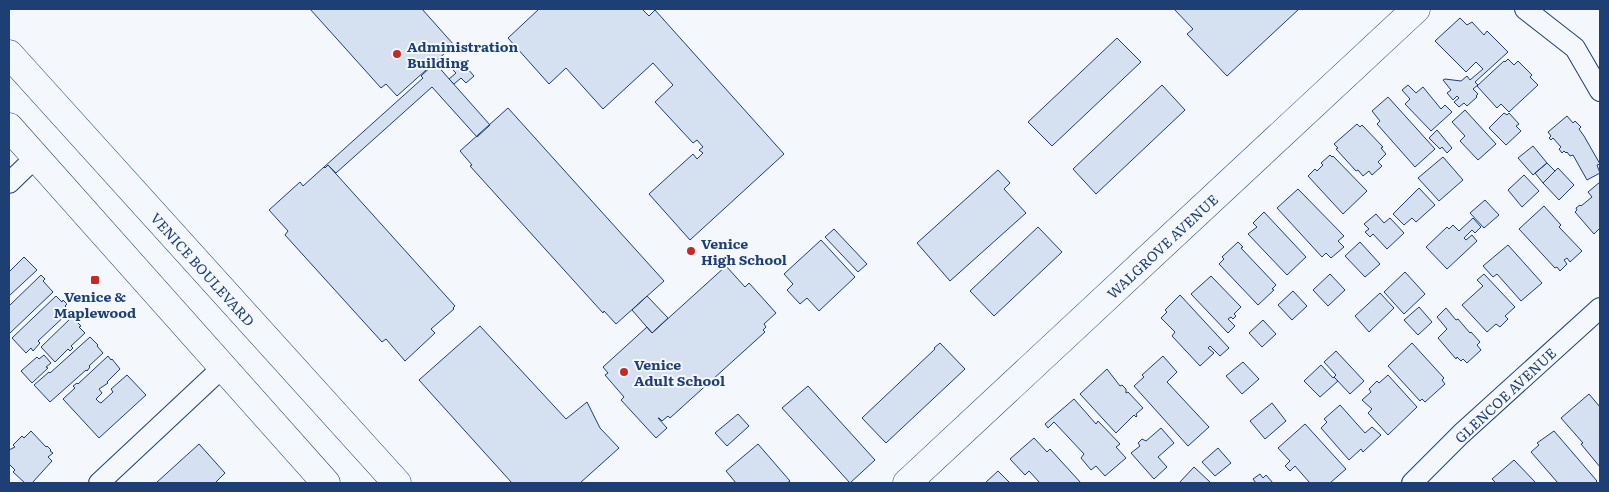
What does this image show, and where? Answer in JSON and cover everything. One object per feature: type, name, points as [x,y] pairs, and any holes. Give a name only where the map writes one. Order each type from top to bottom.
[{"type":"main road","name":"WALGROVE AVENUE","points":[[907,483],[1416,9]]},
{"type":"main road","name":"VENICE BOULEVARD","points":[[9,54],[397,483]]},
{"type":"main road","points":[[9,127],[326,483]]},
{"type":"street","points":[[1525,9],[1575,48],[1600,91]]},
{"type":"street","points":[[9,183],[36,157]]},
{"type":"street","name":"GLENCOE AVENUE","points":[[1412,483],[1461,434],[1600,308]]},
{"type":"street","points":[[99,483],[223,367]]},
{"type":"building","name":"Administration Building","points":[[310,9],[422,9],[454,45],[397,96],[386,84],[381,88]]},
{"type":"building","points":[[539,9],[642,9],[649,16],[655,10],[784,154],[690,240],[649,194],[693,154],[697,159],[703,153],[699,150],[703,147],[697,140],[693,143],[655,102],[673,85],[653,63],[603,109],[566,68],[549,84],[508,38]]},
{"type":"building","points":[[1174,9],[1299,9],[1227,76],[1187,34],[1193,29]]},
{"type":"building","points":[[1460,18],[1467,25],[1472,22],[1484,35],[1487,31],[1508,52],[1475,82],[1478,85],[1473,89],[1478,94],[1477,97],[1467,106],[1464,103],[1459,107],[1454,102],[1459,98],[1457,96],[1453,100],[1447,93],[1451,90],[1443,80],[1461,81],[1467,76],[1470,80],[1483,69],[1476,62],[1466,72],[1435,41]]},
{"type":"building","points":[[1117,38],[1141,62],[1052,146],[1028,122]]},
{"type":"building","points":[[1508,59],[1514,65],[1518,61],[1532,75],[1530,77],[1538,85],[1509,112],[1501,104],[1497,108],[1477,86]]},
{"type":"building","points":[[460,60],[474,76],[466,83],[461,78],[454,84],[449,79],[456,73],[451,68]]},
{"type":"building","points":[[435,63],[490,125],[477,137],[432,87],[336,173],[328,165],[324,167],[423,78],[421,76]]},
{"type":"building","points":[[1162,85],[1185,110],[1096,194],[1073,169]]},
{"type":"building","points":[[1408,85],[1416,93],[1423,87],[1441,109],[1445,105],[1452,112],[1431,131],[1405,104],[1410,99],[1402,90]]},
{"type":"building","points":[[1388,97],[1435,149],[1415,167],[1377,124],[1380,121],[1372,111]]},
{"type":"building","points":[[508,108],[664,281],[616,324],[604,311],[603,313],[470,166],[472,165],[460,151]]},
{"type":"building","points":[[1465,110],[1496,144],[1478,160],[1460,141],[1465,136],[1452,122]]},
{"type":"building","points":[[1504,113],[1507,115],[1509,113],[1519,124],[1516,126],[1521,131],[1506,145],[1489,128]]},
{"type":"building","points":[[1567,116],[1573,123],[1575,121],[1581,127],[1579,129],[1600,164],[1597,165],[1600,173],[1587,180],[1573,155],[1570,156],[1564,151],[1562,153],[1559,149],[1561,147],[1553,138],[1551,140],[1549,138],[1551,136],[1548,132]]},
{"type":"building","points":[[1357,124],[1360,127],[1362,125],[1383,147],[1381,148],[1386,154],[1378,162],[1382,166],[1372,175],[1369,171],[1363,176],[1358,170],[1356,171],[1336,149],[1338,148],[1334,144]]},
{"type":"building","points":[[1437,130],[1452,148],[1447,153],[1429,138]]},
{"type":"building","points":[[1533,146],[1547,163],[1533,175],[1518,158]]},
{"type":"building","points":[[1330,155],[1367,191],[1343,214],[1308,176],[1315,169],[1317,171],[1323,165],[1321,163]]},
{"type":"building","points":[[1443,157],[1463,180],[1439,201],[1418,178]]},
{"type":"building","points":[[1547,163],[1555,171],[1543,183],[1535,173]]},
{"type":"building","points":[[328,165],[455,306],[431,329],[435,333],[405,361],[386,339],[382,342],[285,235],[288,231],[269,210],[300,182],[303,186]]},
{"type":"building","points":[[1558,168],[1574,185],[1559,200],[1543,183]]},
{"type":"building","points":[[998,170],[1010,183],[1004,189],[1026,213],[950,281],[917,243]]},
{"type":"building","points":[[1524,175],[1539,191],[1522,207],[1508,190]]},
{"type":"building","points":[[1600,182],[1600,228],[1594,234],[1575,212],[1576,208],[1592,197],[1588,192]]},
{"type":"building","points":[[1419,188],[1435,205],[1416,222],[1412,218],[1404,225],[1393,214]]},
{"type":"building","points":[[1298,189],[1344,236],[1338,241],[1344,247],[1331,258],[1326,253],[1322,257],[1277,208]]},
{"type":"building","points":[[1485,200],[1499,215],[1484,228],[1470,213]]},
{"type":"building","points":[[1544,206],[1561,225],[1559,227],[1582,251],[1570,262],[1567,258],[1564,260],[1567,264],[1560,271],[1519,229]]},
{"type":"building","points":[[1264,212],[1306,257],[1287,275],[1248,234],[1257,227],[1253,223]]},
{"type":"building","points":[[1376,214],[1384,223],[1390,218],[1404,233],[1387,249],[1373,234],[1370,237],[1365,232],[1369,229],[1364,224]]},
{"type":"building","points":[[1473,218],[1481,227],[1475,233],[1472,230],[1464,238],[1466,240],[1472,235],[1477,241],[1447,269],[1426,247],[1447,227],[1449,229],[1453,225],[1459,231]]},
{"type":"building","points":[[1038,227],[1062,252],[994,316],[970,291]]},
{"type":"building","points":[[834,229],[867,264],[858,272],[825,237]]},
{"type":"building","points":[[821,240],[855,277],[819,311],[807,298],[800,304],[787,290],[793,284],[784,274]]},
{"type":"building","points":[[1238,242],[1243,247],[1241,248],[1276,285],[1272,289],[1274,290],[1258,305],[1219,264],[1224,259],[1222,257]]},
{"type":"building","points":[[1360,242],[1380,264],[1365,277],[1345,256]]},
{"type":"building","points":[[1508,245],[1542,283],[1521,301],[1497,274],[1493,277],[1483,266]]},
{"type":"building","points":[[24,257],[37,270],[9,296],[9,272]]},
{"type":"building","points":[[726,266],[745,287],[749,283],[776,313],[764,324],[766,327],[763,330],[765,332],[670,418],[668,416],[662,421],[658,418],[667,428],[656,438],[621,400],[624,397],[605,375],[608,373],[603,367],[647,327],[652,333]]},
{"type":"building","points":[[1405,272],[1425,294],[1404,314],[1384,292]]},
{"type":"building","points":[[1330,274],[1345,290],[1328,306],[1313,290]]},
{"type":"building","points":[[1484,274],[1515,307],[1505,316],[1508,319],[1500,327],[1496,324],[1487,332],[1462,305],[1483,286],[1477,280]]},
{"type":"building","points":[[41,275],[45,279],[43,281],[53,292],[9,334],[9,306]]},
{"type":"building","points":[[1211,276],[1241,307],[1234,314],[1236,316],[1233,319],[1231,317],[1228,319],[1235,326],[1228,333],[1191,294]]},
{"type":"building","points":[[1293,291],[1307,306],[1292,320],[1278,305]]},
{"type":"building","points":[[1380,293],[1394,308],[1369,332],[1355,316]]},
{"type":"building","points":[[1180,295],[1229,348],[1220,356],[1210,346],[1208,348],[1214,353],[1200,366],[1172,336],[1175,332],[1161,318],[1167,312],[1165,310]]},
{"type":"building","points":[[56,296],[67,304],[65,306],[70,311],[38,341],[40,343],[33,351],[31,348],[26,353],[12,338]]},
{"type":"building","points":[[647,296],[668,318],[652,333],[632,310]]},
{"type":"building","points":[[1419,307],[1432,322],[1418,335],[1404,320]]},
{"type":"building","points":[[1446,308],[1480,342],[1477,345],[1481,350],[1467,363],[1463,359],[1461,361],[1457,357],[1456,359],[1438,338],[1447,329],[1437,317]]},
{"type":"building","points":[[72,317],[79,322],[81,326],[79,327],[85,333],[71,346],[73,348],[70,351],[68,349],[55,362],[41,347]]},
{"type":"building","points":[[1263,320],[1276,334],[1262,347],[1249,333]]},
{"type":"building","points":[[480,326],[566,419],[587,402],[600,428],[619,448],[580,483],[512,483],[419,380]]},
{"type":"building","points":[[90,337],[103,353],[89,366],[87,371],[50,402],[34,385]]},
{"type":"building","points":[[940,343],[965,369],[886,443],[862,418]]},
{"type":"building","points":[[1412,343],[1444,378],[1442,380],[1445,384],[1425,402],[1422,399],[1420,401],[1388,366]]},
{"type":"building","points":[[1336,351],[1364,381],[1350,394],[1334,377],[1336,375],[1324,362]]},
{"type":"building","points":[[44,355],[51,363],[32,383],[21,371],[37,357],[39,359]]},
{"type":"building","points":[[108,356],[120,369],[108,383],[99,389],[102,393],[96,399],[101,403],[113,392],[111,389],[127,375],[146,395],[99,438],[63,399],[75,388],[73,386],[78,384]]},
{"type":"building","points":[[1163,356],[1177,372],[1167,382],[1209,427],[1188,446],[1134,386],[1144,377],[1142,375]]},
{"type":"building","points":[[1243,362],[1259,379],[1242,394],[1226,376]]},
{"type":"building","points":[[1321,365],[1338,381],[1320,397],[1304,381]]},
{"type":"building","points":[[1107,369],[1120,386],[1122,385],[1126,389],[1126,393],[1128,392],[1143,408],[1136,414],[1136,417],[1134,415],[1116,433],[1080,394]]},
{"type":"building","points":[[1388,375],[1417,407],[1388,435],[1368,413],[1372,409],[1362,400],[1371,392],[1369,389],[1377,381],[1379,383]]},
{"type":"building","points":[[808,386],[875,460],[850,483],[782,408]]},
{"type":"building","points":[[1589,394],[1600,407],[1600,467],[1581,444],[1583,443],[1561,418]]},
{"type":"building","points":[[1074,399],[1096,424],[1098,421],[1120,444],[1116,447],[1126,458],[1105,476],[1096,466],[1091,470],[1081,458],[1084,454],[1054,422],[1048,428],[1045,424]]},
{"type":"building","points":[[1272,403],[1286,421],[1265,439],[1250,421]]},
{"type":"building","points":[[1340,405],[1365,433],[1372,427],[1381,435],[1363,452],[1361,449],[1349,460],[1321,428],[1327,422],[1324,419]]},
{"type":"building","points":[[738,414],[749,426],[727,446],[715,433]]},
{"type":"building","points":[[1305,424],[1346,469],[1330,483],[1310,483],[1295,466],[1290,471],[1285,466],[1290,461],[1278,448]]},
{"type":"building","points":[[1161,428],[1174,443],[1158,457],[1167,467],[1154,479],[1131,453],[1140,446],[1138,443],[1142,439],[1146,441]]},
{"type":"building","points":[[31,431],[53,453],[48,457],[52,461],[32,483],[25,483],[13,472],[15,470],[9,464],[9,450],[15,447],[13,445],[22,436],[24,438]]},
{"type":"building","points":[[1554,431],[1597,481],[1595,483],[1558,483],[1531,452],[1539,445],[1537,443]]},
{"type":"building","points":[[1034,438],[1047,452],[1050,449],[1081,483],[1040,483],[1029,471],[1025,475],[1010,459]]},
{"type":"building","points":[[199,444],[225,473],[215,483],[156,483]]},
{"type":"building","points":[[758,444],[790,481],[787,483],[736,483],[726,471]]},
{"type":"building","points":[[1218,448],[1231,463],[1215,476],[1202,462]]},
{"type":"building","points":[[1514,460],[1536,483],[1496,483],[1492,479]]},
{"type":"building","points":[[1194,467],[1211,483],[1179,483]]},
{"type":"building","points":[[998,471],[1010,483],[985,483]]},
{"type":"building","points":[[1260,474],[1263,478],[1266,475],[1273,483],[1256,483],[1253,479]]},
{"type":"place","name":"Administration Building","points":[[397,54]]},
{"type":"place","name":"Venice High School","points":[[691,251]]},
{"type":"place","name":"Venice & Maplewood","points":[[95,280]]},
{"type":"place","name":"Venice Adult School","points":[[624,372]]}]
